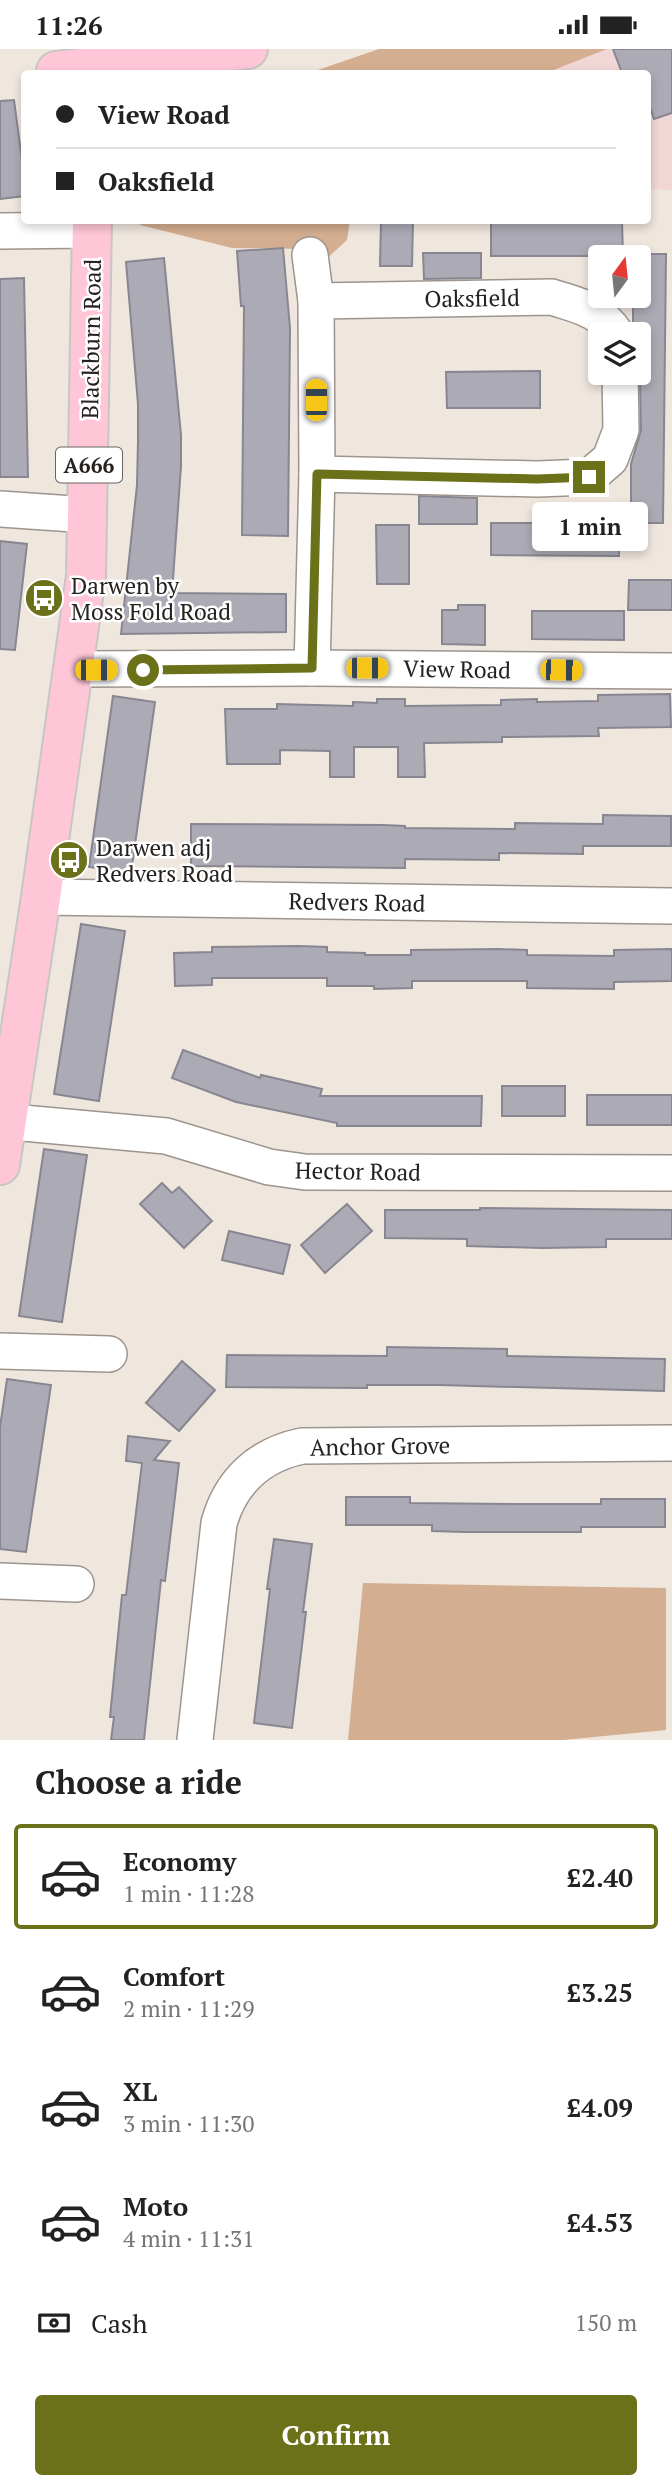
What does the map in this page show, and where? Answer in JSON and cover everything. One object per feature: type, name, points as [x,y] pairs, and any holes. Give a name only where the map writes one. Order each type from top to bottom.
[{"type":"highway","points":[[55,64],[146,62],[243,50]]},
{"type":"highway","points":[[197,70],[243,50]]},
{"type":"highway","name":"Blackburn Road","points":[[0,1165],[4,1121],[75,669],[86,576],[92,225]]},
{"type":"street","points":[[0,231],[92,225]]},
{"type":"street","points":[[310,255],[316,300],[317,474],[312,668]]},
{"type":"street","name":"Oaksfield","points":[[316,300],[552,297],[584,308],[608,322]]},
{"type":"street","points":[[317,474],[537,479],[589,477],[610,459],[621,430],[621,385]]},
{"type":"street","points":[[0,509],[88,515]]},
{"type":"street","name":"View Road","points":[[75,669],[672,671]]},
{"type":"street","name":"Redvers Road","points":[[41,897],[672,906]]},
{"type":"street","name":"Hector Road","points":[[4,1121],[166,1136],[269,1167],[305,1173],[672,1173]]},
{"type":"street","points":[[0,1351],[109,1354]]},
{"type":"street","name":"Anchor Grove","points":[[195,1740],[219,1523],[232,1490],[243,1476],[263,1460],[302,1446],[672,1443]]},
{"type":"street","points":[[0,1581],[76,1584]]},
{"type":"shaded area","points":[[379,49],[607,49],[554,70],[318,70]]},
{"type":"shaded area","points":[[607,49],[672,49],[672,190],[651,189],[651,70],[554,70]]},
{"type":"shaded area","points":[[350,224],[347,240],[323,262],[304,249],[232,248],[140,225]]},
{"type":"shaded area","points":[[363,1583],[666,1588],[666,1730],[563,1740],[348,1740]]},
{"type":"building","points":[[613,49],[672,49],[672,113],[654,119],[651,110],[651,70],[621,70]]},
{"type":"building","points":[[14,100],[21,152],[21,196],[0,199],[0,101]]},
{"type":"building","points":[[381,224],[413,224],[412,266],[380,266]]},
{"type":"building","points":[[491,224],[622,224],[623,245],[588,245],[588,256],[491,256]]},
{"type":"building","points":[[283,248],[290,328],[288,536],[242,535],[244,306],[241,306],[237,251]]},
{"type":"building","points":[[423,253],[481,253],[481,278],[424,279]]},
{"type":"building","points":[[651,254],[666,254],[663,523],[631,523],[631,464],[641,430],[640,385],[651,385],[651,322],[633,322],[633,308],[651,308]]},
{"type":"building","points":[[164,258],[181,435],[172,593],[286,594],[286,632],[121,634],[137,485],[138,441],[138,404],[126,262]]},
{"type":"building","points":[[24,278],[28,477],[0,477],[0,279]]},
{"type":"building","points":[[540,371],[540,408],[447,408],[446,372]]},
{"type":"building","points":[[419,496],[477,498],[477,524],[419,524]]},
{"type":"building","points":[[491,523],[618,523],[619,556],[491,555]]},
{"type":"building","points":[[376,525],[409,525],[409,584],[377,584]]},
{"type":"building","points":[[0,541],[27,544],[15,650],[0,649]]},
{"type":"building","points":[[629,580],[672,580],[672,610],[628,610]]},
{"type":"building","points":[[458,605],[485,605],[485,645],[442,644],[442,610],[458,610]]},
{"type":"building","points":[[532,611],[624,611],[624,640],[532,639]]},
{"type":"building","points":[[670,694],[671,727],[598,728],[599,736],[502,737],[502,742],[424,743],[425,777],[398,777],[398,747],[354,747],[354,777],[330,777],[330,751],[280,750],[280,764],[227,764],[225,709],[277,709],[277,704],[353,706],[353,702],[377,703],[377,699],[405,699],[405,706],[501,705],[501,700],[598,701],[598,695]]},
{"type":"building","points":[[113,696],[155,702],[131,873],[89,867]]},
{"type":"building","points":[[603,815],[671,816],[671,846],[583,846],[583,854],[499,853],[499,860],[405,859],[405,868],[191,866],[191,824],[515,829],[515,823],[603,824]]},
{"type":"building","points":[[81,924],[125,931],[99,1101],[54,1094]]},
{"type":"building","points":[[212,947],[327,947],[327,952],[365,955],[411,955],[411,950],[499,949],[527,950],[527,955],[614,956],[614,950],[672,949],[672,981],[614,982],[614,989],[527,988],[527,981],[412,981],[412,988],[374,989],[374,986],[327,986],[327,978],[212,978],[212,985],[175,986],[174,953],[212,952]]},
{"type":"building","points":[[183,1050],[260,1078],[261,1075],[322,1089],[320,1096],[482,1096],[481,1126],[337,1126],[337,1123],[236,1102],[172,1078]]},
{"type":"building","points":[[502,1086],[565,1086],[565,1116],[502,1116]]},
{"type":"building","points":[[587,1095],[672,1095],[672,1125],[587,1125]]},
{"type":"building","points":[[44,1149],[87,1155],[62,1322],[19,1316]]},
{"type":"building","points":[[162,1183],[172,1193],[179,1187],[212,1221],[184,1248],[140,1204]]},
{"type":"building","points":[[347,1204],[372,1231],[325,1273],[301,1245]]},
{"type":"building","points":[[385,1210],[672,1210],[672,1239],[606,1239],[606,1247],[542,1248],[467,1246],[467,1239],[385,1238]]},
{"type":"building","points":[[229,1231],[290,1245],[283,1274],[222,1260]]},
{"type":"building","points":[[387,1347],[507,1349],[507,1356],[665,1359],[664,1391],[439,1385],[367,1385],[367,1388],[226,1387],[227,1355],[387,1356]]},
{"type":"building","points":[[182,1361],[215,1390],[179,1431],[146,1403]]},
{"type":"building","points":[[7,1379],[51,1385],[26,1552],[0,1549],[0,1427]]},
{"type":"building","points":[[128,1436],[170,1441],[154,1460],[179,1463],[165,1581],[161,1580],[144,1740],[111,1740],[114,1717],[110,1717],[122,1595],[126,1595],[142,1463],[126,1461]]},
{"type":"building","points":[[346,1497],[410,1497],[410,1503],[517,1504],[601,1504],[601,1499],[665,1499],[665,1527],[581,1527],[581,1532],[464,1532],[432,1531],[432,1525],[346,1525]]},
{"type":"building","points":[[274,1539],[312,1544],[292,1728],[254,1723]]},
{"type":"place","name":"Darwen by Moss Fold Road","points":[[44,598]]},
{"type":"place","name":"Darwen adj Redvers Road","points":[[69,860]]},
{"type":"route","points":[[143,670],[312,668],[317,474],[537,479],[589,477]]}]
